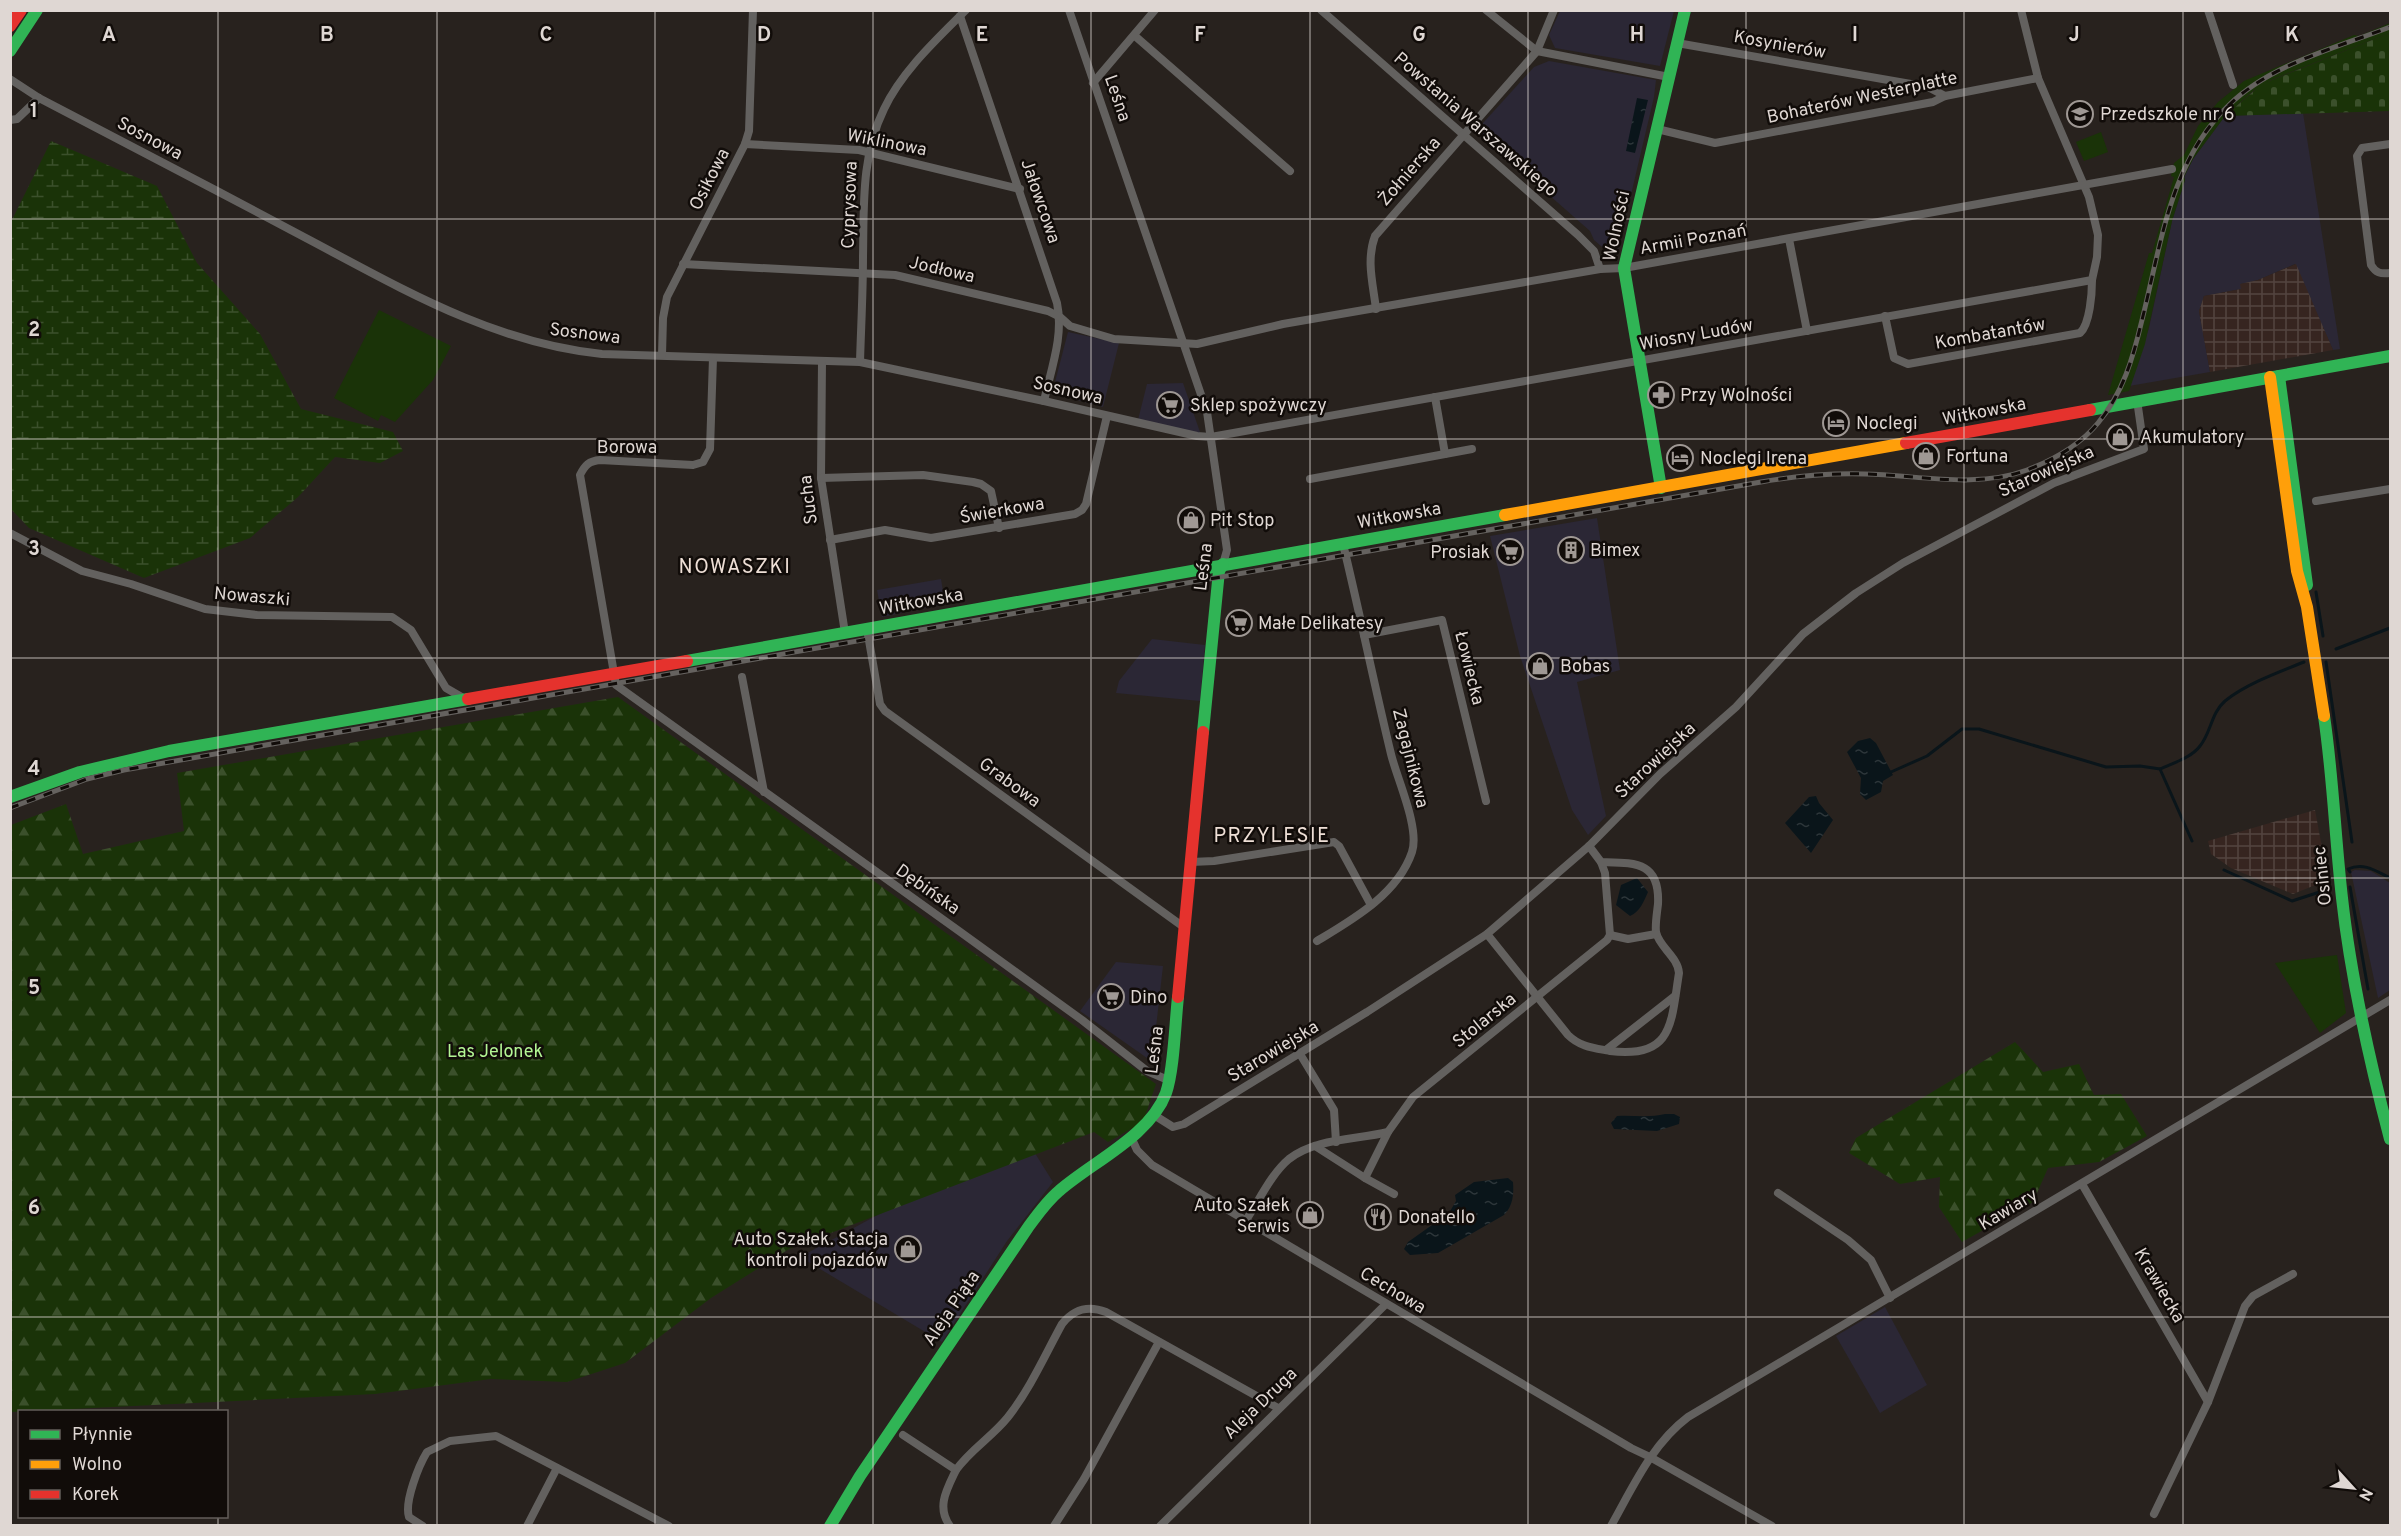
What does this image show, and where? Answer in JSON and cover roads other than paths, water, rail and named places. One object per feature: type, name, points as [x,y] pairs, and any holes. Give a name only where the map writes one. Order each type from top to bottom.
[{"type":"street","points":[[10,26],[21,10]]},
{"type":"street","points":[[10,51],[37,10]]},
{"type":"street","name":"Osikowa","points":[[662,356],[664,307],[683,264],[745,144],[749,131],[753,10]]},
{"type":"street","name":"Leśna","points":[[1069,10],[1207,412],[1227,550],[1220,572],[1168,1080],[1161,1103],[1154,1115],[1131,1137]]},
{"type":"street","points":[[1094,84],[1155,10]]},
{"type":"street","name":"Powstania Warszawskiego","points":[[1322,10],[1594,251],[1600,269]]},
{"type":"street","points":[[1486,10],[1537,51],[1669,77]]},
{"type":"street","name":"Żołnierska","points":[[1376,309],[1370,264],[1370,249],[1375,236],[1537,51],[1554,10]]},
{"type":"street","name":"Wolności","points":[[1660,488],[1624,268],[1685,10]]},
{"type":"street","points":[[2021,10],[2038,78],[2089,198],[2098,235],[2097,257],[2092,280]]},
{"type":"street","points":[[2208,10],[2233,85]]},
{"type":"street","name":"Cyprysowa","points":[[860,362],[864,185],[868,153],[884,107],[903,77],[963,13]]},
{"type":"street","name":"Jałowcowa","points":[[963,13],[1053,286],[1060,317],[1058,338],[1044,400]]},
{"type":"street","points":[[1135,36],[1290,171]]},
{"type":"street","name":"Kosynierów","points":[[1677,43],[1928,87],[1945,96]]},
{"type":"street","name":"Bohaterów Westerplatte","points":[[1657,129],[1715,143],[1933,102],[1945,96],[2038,78]]},
{"type":"street","name":"Sosnowa","points":[[10,79],[39,98],[439,307],[526,341],[574,351],[860,362],[1044,400],[1197,436],[1211,437]]},
{"type":"street","points":[[10,120],[17,119],[39,98]]},
{"type":"street","name":"Wiklinowa","points":[[745,144],[860,150],[1020,189]]},
{"type":"street","points":[[2391,144],[2362,147],[2357,156],[2371,265],[2375,272],[2391,273]]},
{"type":"street","name":"Armii Poznań","points":[[1184,344],[1197,344],[1282,324],[1600,269],[1624,268],[2172,169]]},
{"type":"street","points":[[1789,239],[1807,331]]},
{"type":"street","name":"Jodłowa","points":[[683,264],[895,275],[1048,311],[1060,317],[1070,326],[1114,339],[1184,344]]},
{"type":"street","name":"Wiosny Ludów","points":[[1211,437],[2092,280]]},
{"type":"street","name":"Kombatantów","points":[[1886,316],[1894,358],[1908,364],[2080,333],[2085,327],[2092,294],[2092,280]]},
{"type":"street","name":"Witkowska","points":[[10,797],[80,772],[138,757],[1660,488],[2137,400],[2391,356]]},
{"type":"street","name":"Borowa","points":[[613,674],[580,475],[590,461],[693,465],[703,462],[710,449],[712,358]]},
{"type":"street","name":"Sucha","points":[[822,361],[821,478],[845,633]]},
{"type":"street","name":"Osiniec","points":[[2274,377],[2298,572],[2307,607],[2328,742],[2342,899],[2360,1018],[2391,1139]]},
{"type":"street","points":[[1435,397],[1445,454]]},
{"type":"street","name":"Starowiejska","points":[[1154,1115],[1173,1127],[1184,1124],[1300,1054],[1487,934],[1589,846],[1660,774],[1736,706],[1788,648],[1818,621],[1903,562],[2036,492],[2098,465],[2144,449],[2137,400]]},
{"type":"street","name":"Świerkowa","points":[[830,540],[885,530],[931,538],[1075,514],[1086,504],[1107,416]]},
{"type":"street","points":[[1310,479],[1472,449]]},
{"type":"street","points":[[821,478],[923,475],[973,482],[991,491],[999,528]]},
{"type":"street","points":[[2316,501],[2391,489]]},
{"type":"street","name":"Nowaszki","points":[[10,533],[82,571],[131,584],[206,609],[257,615],[392,617],[411,630],[446,688],[465,699]]},
{"type":"street","name":"Zagajnikowa","points":[[1317,941],[1371,905],[1389,888],[1404,868],[1411,854],[1413,841],[1343,544]]},
{"type":"street","name":"Łowiecka","points":[[1364,636],[1442,620],[1486,801]]},
{"type":"street","name":"Grabowa","points":[[867,629],[880,704],[885,711],[1185,928]]},
{"type":"street","name":"Dębińska","points":[[613,674],[616,685],[621,690],[1063,1006],[1147,1071],[1168,1080]]},
{"type":"street","points":[[742,676],[764,792]]},
{"type":"street","points":[[1191,862],[1214,861],[1334,842],[1339,846],[1371,905]]},
{"type":"street","points":[[1589,846],[1601,862],[1605,873],[1610,935],[1628,939],[1656,934]]},
{"type":"street","points":[[1487,934],[1537,998],[1577,1044],[1606,1050],[1634,1052],[1642,1051],[1660,1042],[1667,1032],[1675,996],[1678,965],[1656,934],[1658,893],[1652,873],[1635,864],[1601,862]]},
{"type":"street","name":"Stolarska","points":[[1365,1178],[1388,1132],[1413,1097],[1537,998],[1607,940],[1610,935]]},
{"type":"street","points":[[1606,1050],[1675,996]]},
{"type":"street","name":"Kawiary","points":[[1611,1526],[1650,1457],[1688,1417],[2391,1000]]},
{"type":"street","points":[[1300,1054],[1334,1110],[1336,1142]]},
{"type":"street","points":[[1246,1220],[1281,1167],[1290,1159],[1315,1146],[1388,1132]]},
{"type":"street","name":"Cechowa","points":[[1131,1137],[1137,1150],[1152,1165],[1385,1305],[1631,1448],[1772,1526]]},
{"type":"street","name":"Aleja Piąta","points":[[830,1526],[860,1476],[1029,1226],[1056,1193],[1131,1137]]},
{"type":"street","points":[[1315,1146],[1394,1194]]},
{"type":"street","name":"Krawiecka","points":[[2082,1184],[2208,1401]]},
{"type":"street","points":[[1778,1193],[1848,1240],[1871,1260],[1890,1298]]},
{"type":"street","points":[[2154,1515],[2208,1401],[2245,1306],[2253,1296],[2294,1274]]},
{"type":"street","name":"Aleja Druga","points":[[1160,1526],[1385,1305]]},
{"type":"street","points":[[950,1526],[942,1508],[948,1485],[956,1470],[965,1458],[1009,1416],[1062,1324],[1077,1311],[1099,1309],[1278,1408]]},
{"type":"street","points":[[1054,1526],[1084,1479],[1159,1342]]},
{"type":"street","points":[[903,1435],[956,1470]]},
{"type":"street","points":[[423,1526],[409,1517],[408,1509],[415,1478],[427,1452],[437,1446],[465,1438],[496,1436],[669,1526]]},
{"type":"street","points":[[527,1526],[557,1468]]},
{"type":"water","points":[[1637,98],[1648,100],[1635,153],[1626,151]]},
{"type":"water","points":[[1870,738],[1876,743],[1893,775],[1883,781],[1881,792],[1866,800],[1860,794],[1861,778],[1847,752],[1858,741]]},
{"type":"water","points":[[1816,796],[1833,820],[1811,853],[1785,823],[1809,797]]},
{"type":"water","points":[[1637,878],[1648,892],[1639,909],[1630,916],[1616,905],[1621,885]]},
{"type":"water","points":[[1665,1114],[1680,1117],[1679,1124],[1657,1131],[1614,1129],[1611,1123],[1617,1116]]},
{"type":"water","points":[[1508,1178],[1513,1182],[1513,1195],[1511,1204],[1504,1215],[1438,1253],[1410,1255],[1404,1249],[1408,1242],[1449,1213],[1456,1201],[1455,1195],[1474,1182]]},
{"type":"waterway","points":[[2316,592],[2323,636]]},
{"type":"waterway","points":[[2336,649],[2390,628]]},
{"type":"waterway","points":[[2160,769],[2182,760],[2196,750],[2204,741],[2220,706],[2233,695],[2304,662]]},
{"type":"waterway","points":[[2326,662],[2352,842]]},
{"type":"waterway","points":[[1891,772],[1927,756],[1962,729],[1979,729],[2106,767],[2140,766],[2160,769],[2192,841]]},
{"type":"waterway","points":[[2350,872],[2348,869],[2359,866],[2375,870],[2390,878]]},
{"type":"waterway","points":[[2224,870],[2292,901],[2329,889]]},
{"type":"waterway","points":[[2350,887],[2368,989]]},
{"type":"railway","points":[[10,808],[87,779],[124,770],[1761,482],[1813,475],[1852,474],[1967,480],[2008,476],[2027,470],[2056,457],[2091,431],[2107,412],[2121,387],[2135,348],[2170,205],[2193,152],[2209,127],[2229,105],[2264,78],[2305,58],[2390,27]]},
{"type":"place","name":"Przedszkole nr 6","points":[[2080,114]]},
{"type":"place","name":"Przy Wolności","points":[[1661,395]]},
{"type":"place","name":"Sklep spożywczy","points":[[1170,405]]},
{"type":"place","name":"Noclegi","points":[[1836,423]]},
{"type":"place","name":"Akumulatory","points":[[2120,437]]},
{"type":"place","name":"Fortuna","points":[[1926,456]]},
{"type":"place","name":"Noclegi Irena","points":[[1680,458]]},
{"type":"place","name":"Pit Stop","points":[[1191,520]]},
{"type":"place","name":"Bimex","points":[[1571,550]]},
{"type":"place","name":"Prosiak","points":[[1510,552]]},
{"type":"place","name":"Małe Delikatesy","points":[[1239,623]]},
{"type":"place","name":"Bobas","points":[[1540,666]]},
{"type":"place","name":"Dino","points":[[1111,997]]},
{"type":"place","name":"Auto Szałek Serwis","points":[[1310,1215]]},
{"type":"place","name":"Donatello","points":[[1378,1217]]},
{"type":"place","name":"Auto Szałek. Stacja kontroli pojazdów","points":[[908,1249]]},
{"type":"district","name":"NOWASZKI","points":[[735,566]]},
{"type":"district","name":"PRZYLESIE","points":[[1272,835]]},
{"type":"park label","name":"Las Jelonek","points":[[495,1051]]}]
